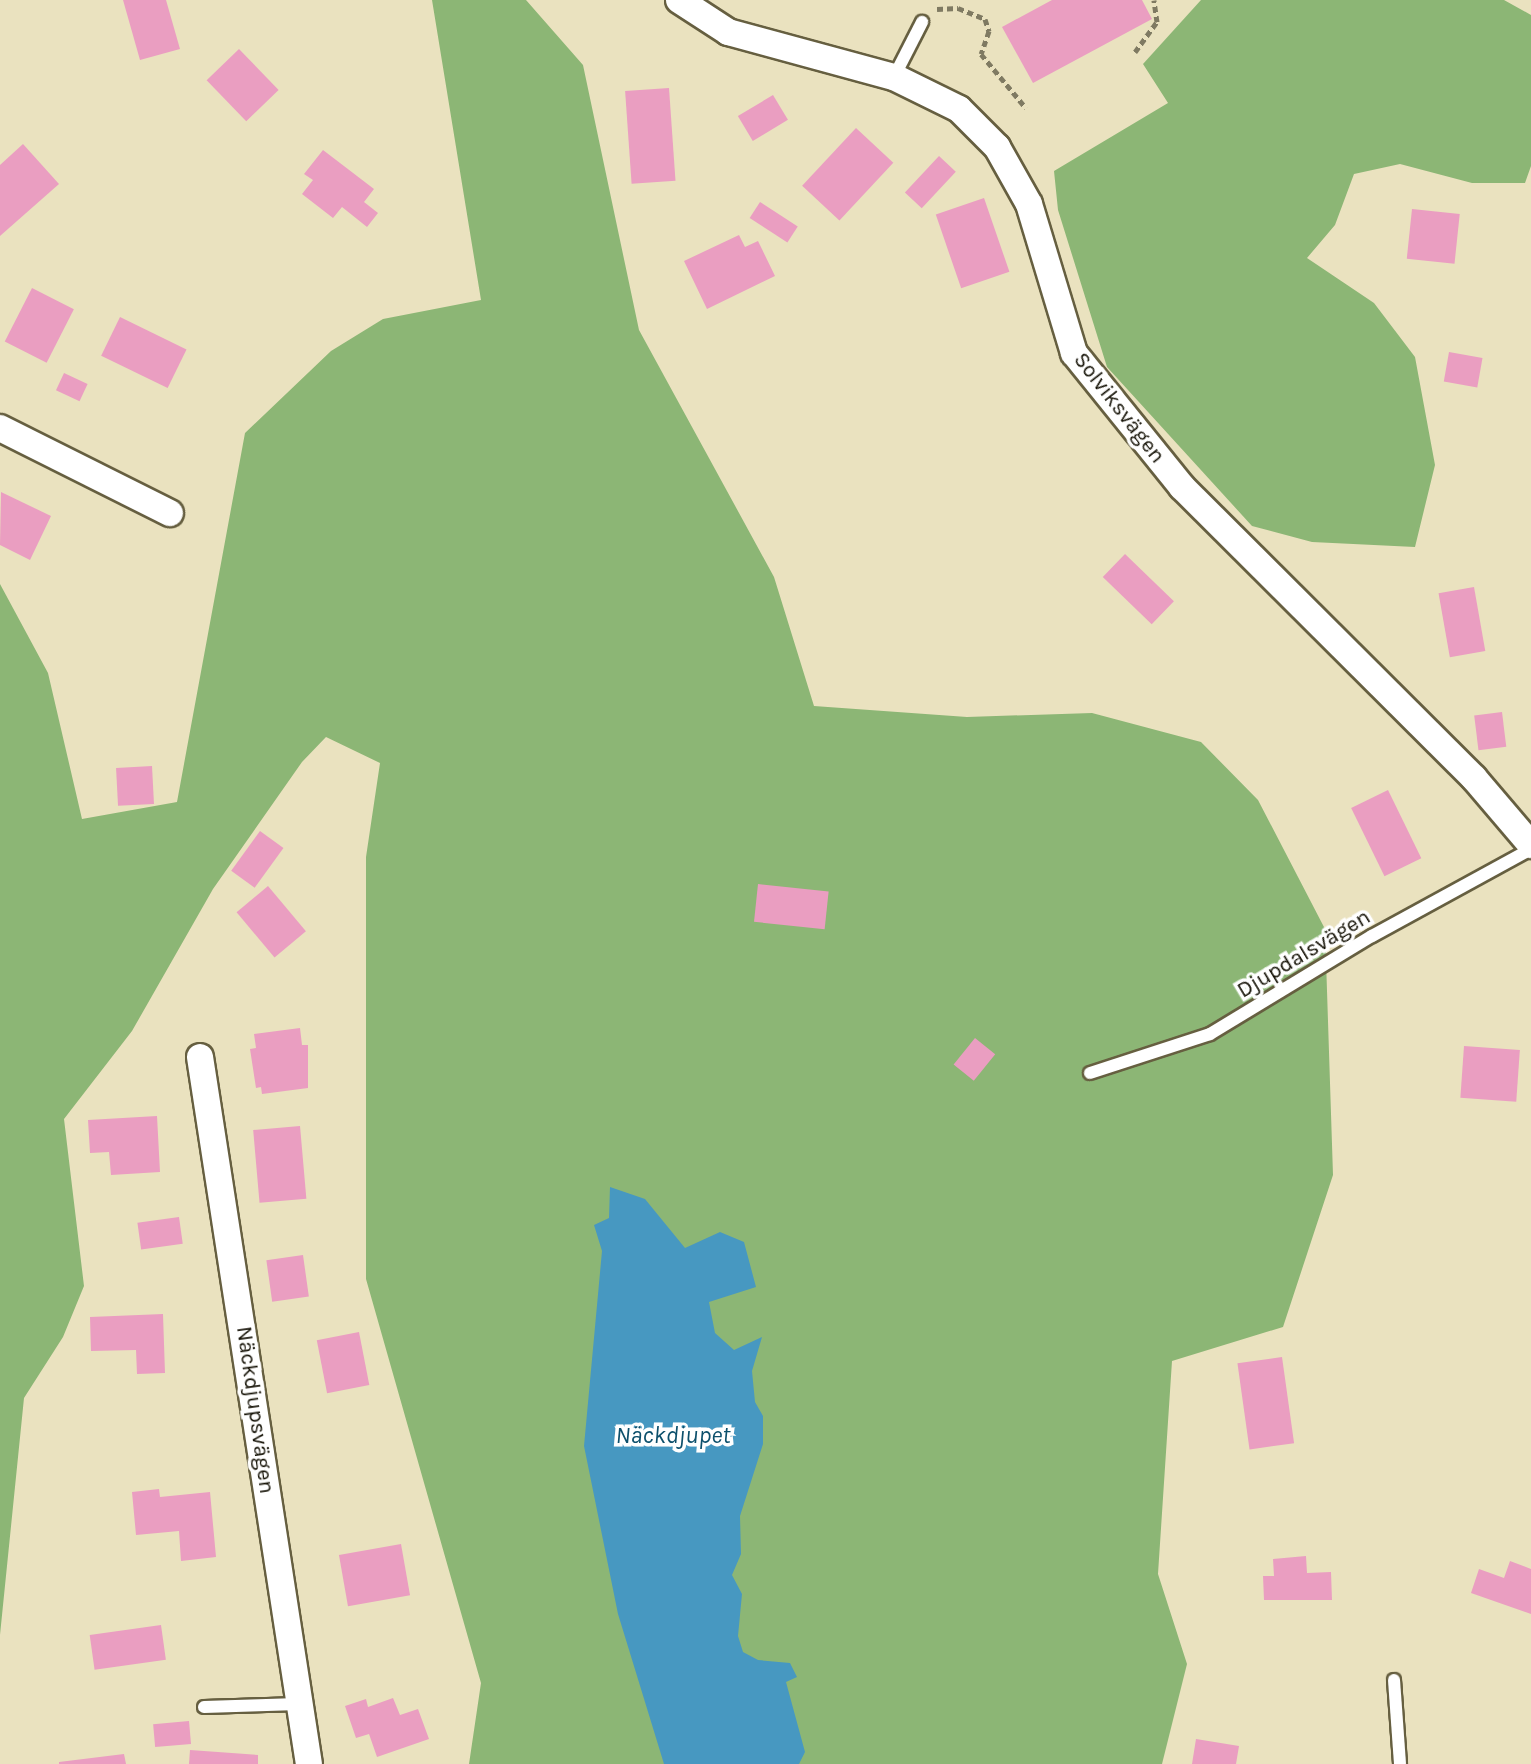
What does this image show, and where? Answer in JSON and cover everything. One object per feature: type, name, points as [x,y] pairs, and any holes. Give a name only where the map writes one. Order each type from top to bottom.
[{"type":"street","name":"Solviksvägen","points":[[679,0],[728,32],[894,77],[959,109],[997,147],[1029,204],[1074,353],[1132,429],[1204,509],[1474,778],[1531,847]]},
{"type":"street","points":[[0,428],[170,513]]},
{"type":"street","name":"Näckdjupsvägen","points":[[200,1057],[309,1764]]},
{"type":"lane","points":[[894,77],[922,22]]},
{"type":"lane","name":"Djupdalsvägen","points":[[1090,1073],[1210,1034],[1372,936],[1531,847]]},
{"type":"lane","points":[[1394,1680],[1400,1764]]},
{"type":"lane","points":[[204,1707],[298,1704]]},
{"type":"path","points":[[1135,52],[1157,22],[1154,0]]},
{"type":"path","points":[[922,22],[943,8],[985,19],[989,31],[981,54],[1026,108]]},
{"type":"green space","points":[[432,0],[526,0],[583,65],[639,330],[774,577],[814,706],[967,717],[1092,713],[1201,742],[1258,800],[1325,929],[1333,1175],[1283,1327],[1172,1361],[1158,1574],[1187,1664],[1162,1764],[469,1764],[481,1683],[366,1279],[366,857],[380,763],[326,737],[302,762],[213,889],[132,1031],[64,1119],[84,1286],[63,1337],[24,1398],[0,1635],[0,584],[48,673],[82,819],[177,802],[245,433],[331,351],[383,319],[481,300]]},
{"type":"green space","points":[[1201,0],[1504,0],[1531,15],[1531,166],[1525,183],[1472,183],[1400,164],[1354,174],[1335,225],[1307,258],[1374,303],[1415,357],[1435,465],[1415,547],[1312,542],[1252,526],[1107,367],[1058,210],[1054,171],[1168,103],[1143,64]]},
{"type":"water","name":"Näckdjupet","points":[[610,1187],[645,1199],[685,1248],[720,1232],[744,1242],[756,1287],[709,1302],[715,1333],[734,1350],[762,1337],[752,1371],[755,1402],[763,1416],[763,1444],[740,1516],[741,1554],[732,1575],[742,1594],[738,1636],[743,1652],[758,1660],[790,1663],[797,1677],[786,1682],[805,1752],[799,1764],[664,1764],[618,1614],[584,1446],[602,1251],[594,1225],[609,1218]]},
{"type":"building","points":[[123,0],[166,0],[180,49],[140,60]]},
{"type":"building","points":[[1052,0],[1142,0],[1152,19],[1033,83],[1002,27]]},
{"type":"building","points":[[239,49],[279,90],[246,121],[207,80]]},
{"type":"building","points":[[669,88],[675,181],[632,184],[625,91]]},
{"type":"building","points":[[773,95],[788,120],[753,141],[738,116]]},
{"type":"building","points":[[856,128],[893,163],[839,221],[802,186]]},
{"type":"building","points":[[23,144],[59,184],[0,236],[0,165]]},
{"type":"building","points":[[323,150],[374,189],[364,202],[378,213],[367,227],[342,207],[333,218],[302,194],[313,180],[304,174]]},
{"type":"building","points":[[939,156],[956,172],[922,208],[905,193]]},
{"type":"building","points":[[984,198],[1009,272],[961,288],[936,215]]},
{"type":"building","points":[[760,202],[798,227],[787,242],[750,218]]},
{"type":"building","points":[[1412,209],[1460,214],[1455,264],[1407,259]]},
{"type":"building","points":[[739,235],[745,247],[758,241],[775,276],[707,309],[684,261]]},
{"type":"building","points":[[32,288],[74,309],[47,363],[5,341]]},
{"type":"building","points":[[120,317],[187,349],[168,388],[101,356]]},
{"type":"building","points":[[1449,352],[1482,358],[1477,387],[1444,382]]},
{"type":"building","points":[[64,373],[88,384],[80,401],[56,390]]},
{"type":"building","points":[[1,492],[51,516],[30,560],[0,545]]},
{"type":"building","points":[[1125,554],[1174,601],[1152,624],[1103,577]]},
{"type":"building","points":[[1474,587],[1485,651],[1450,657],[1439,593]]},
{"type":"building","points":[[1502,712],[1506,747],[1478,750],[1474,715]]},
{"type":"building","points":[[152,766],[154,804],[118,806],[116,768]]},
{"type":"building","points":[[1388,790],[1421,858],[1384,876],[1351,808]]},
{"type":"building","points":[[260,831],[283,848],[255,888],[231,871]]},
{"type":"building","points":[[758,884],[829,891],[825,929],[754,922]]},
{"type":"building","points":[[268,886],[306,931],[275,958],[237,912]]},
{"type":"building","points":[[300,1028],[302,1045],[308,1045],[308,1088],[262,1094],[261,1087],[256,1088],[250,1049],[256,1048],[254,1034]]},
{"type":"building","points":[[975,1038],[995,1054],[974,1081],[954,1064]]},
{"type":"building","points":[[1464,1046],[1520,1050],[1516,1102],[1460,1098]]},
{"type":"building","points":[[157,1116],[160,1172],[111,1175],[109,1152],[90,1153],[88,1120]]},
{"type":"building","points":[[300,1126],[306,1199],[260,1203],[253,1130]]},
{"type":"building","points":[[179,1217],[183,1244],[141,1250],[137,1223]]},
{"type":"building","points":[[303,1255],[309,1297],[272,1302],[266,1260]]},
{"type":"building","points":[[163,1314],[165,1373],[137,1374],[136,1350],[91,1351],[90,1317]]},
{"type":"building","points":[[359,1332],[369,1385],[327,1393],[317,1340]]},
{"type":"building","points":[[1282,1357],[1294,1443],[1250,1449],[1237,1363]]},
{"type":"building","points":[[159,1489],[160,1497],[210,1492],[216,1557],[181,1561],[179,1531],[136,1535],[132,1492]]},
{"type":"building","points":[[401,1544],[410,1595],[348,1606],[339,1555]]},
{"type":"building","points":[[1306,1556],[1307,1573],[1331,1572],[1332,1600],[1264,1600],[1263,1576],[1274,1576],[1273,1559]]},
{"type":"building","points":[[1510,1561],[1531,1569],[1531,1614],[1471,1593],[1479,1569],[1504,1578]]},
{"type":"building","points":[[161,1625],[166,1660],[95,1670],[90,1635]]},
{"type":"building","points":[[393,1698],[400,1715],[418,1709],[429,1739],[377,1757],[369,1734],[356,1738],[345,1706],[366,1699],[368,1707]]},
{"type":"building","points":[[189,1721],[191,1744],[155,1747],[153,1724]]},
{"type":"building","points":[[1196,1739],[1239,1746],[1236,1764],[1192,1764]]},
{"type":"building","points":[[190,1750],[258,1755],[258,1764],[189,1764]]},
{"type":"building","points":[[124,1754],[126,1764],[59,1764],[59,1762]]}]
